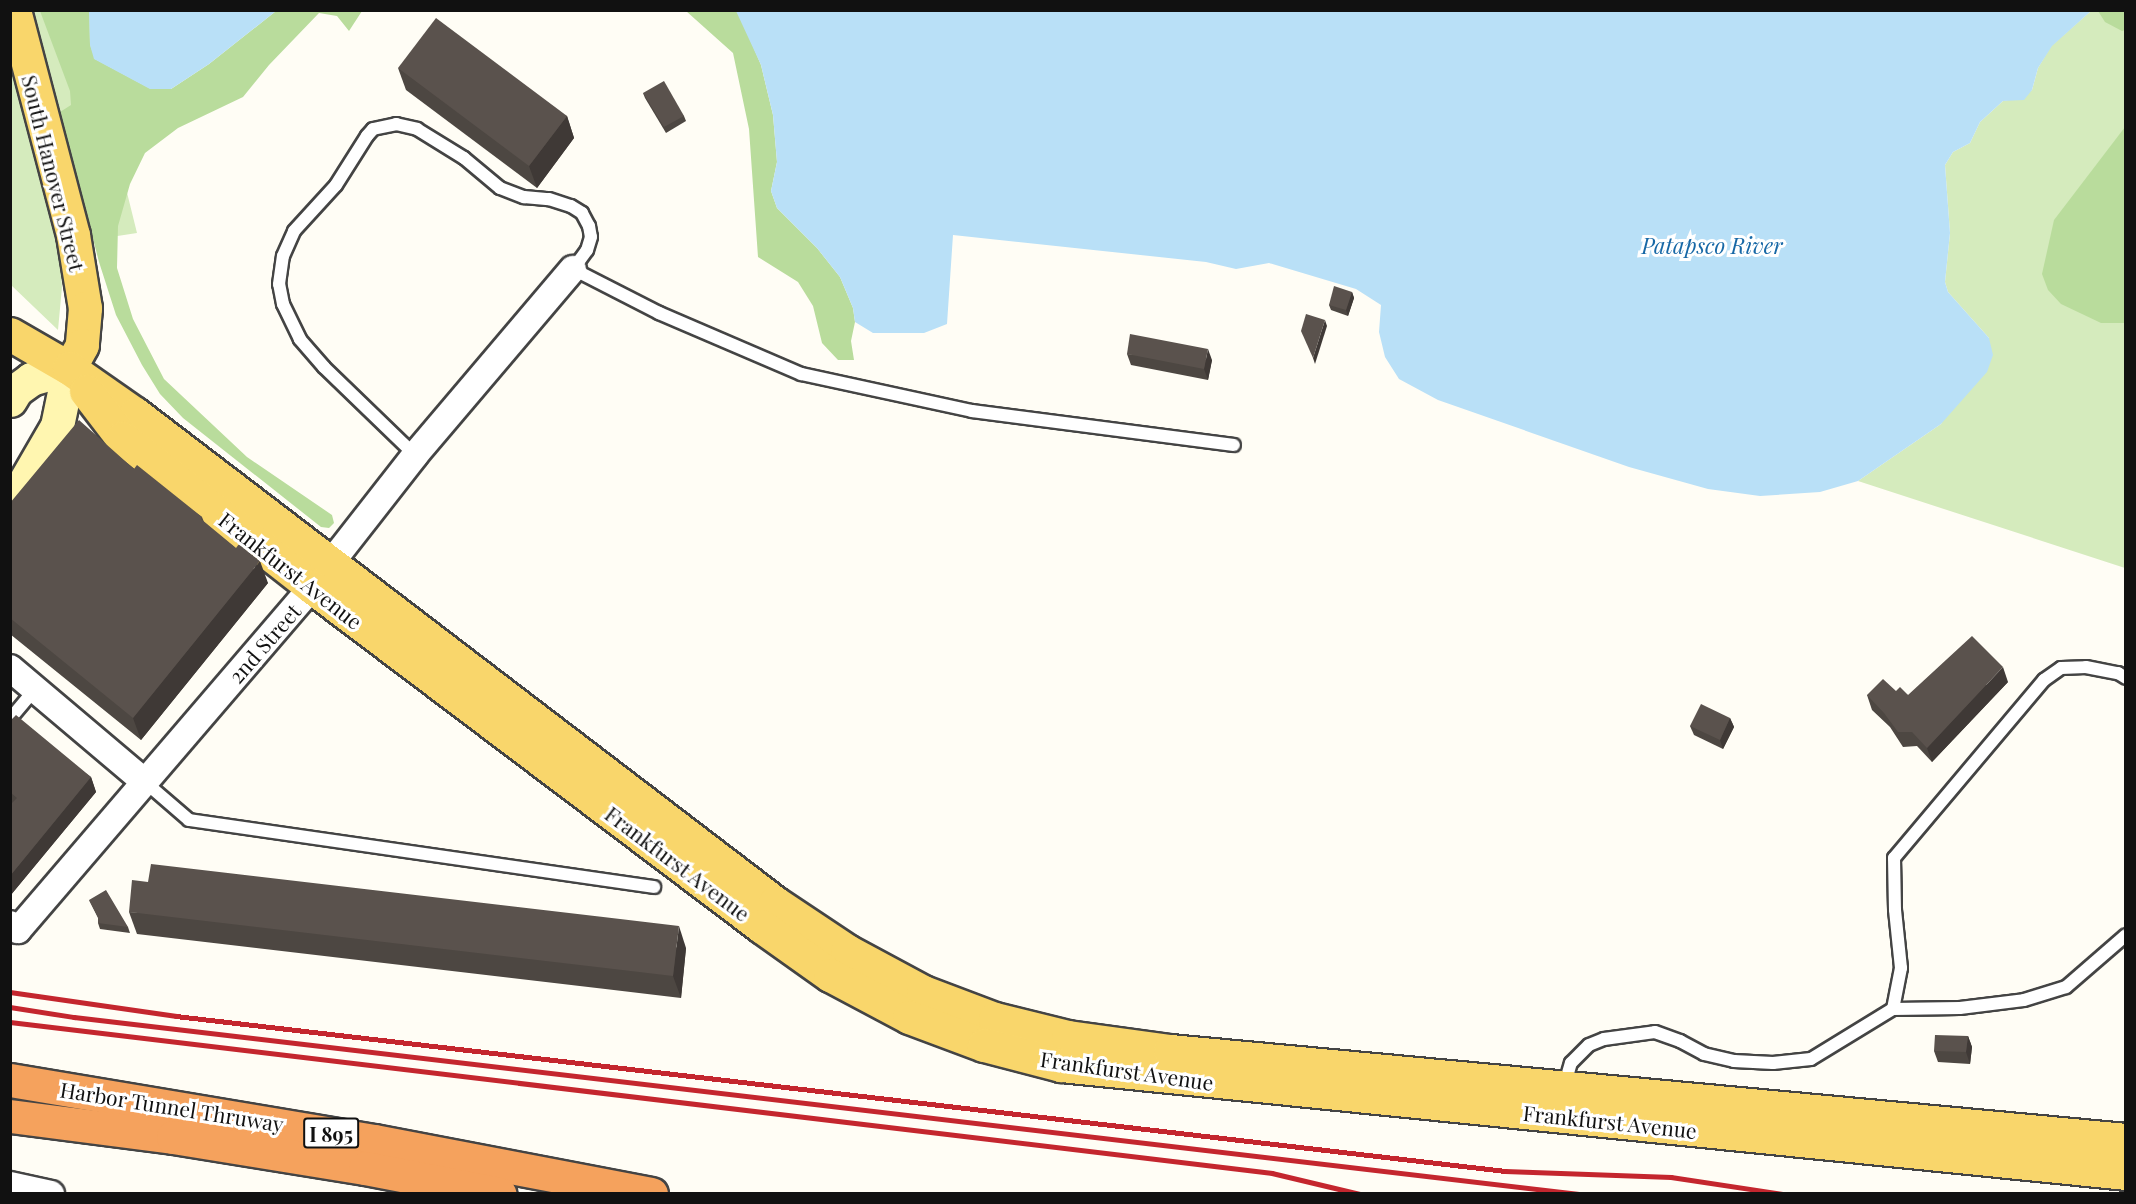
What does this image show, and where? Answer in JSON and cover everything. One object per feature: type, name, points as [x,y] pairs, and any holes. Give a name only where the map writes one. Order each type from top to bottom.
[{"type":"highway","name":"Harbor Tunnel Thruway","points":[[10,1080],[362,1138],[651,1194]]},
{"type":"highway","name":"Harbor Tunnel Thruway","points":[[10,1116],[173,1137],[365,1168],[500,1194]]},
{"type":"main road","name":"South Hanover Street","points":[[10,507],[57,426],[69,368],[82,345],[85,308],[73,235],[14,10]]},
{"type":"main road","name":"Frankfurst Avenue","points":[[10,334],[69,368],[142,419],[321,575],[775,903],[847,951],[923,992],[995,1019],[1068,1037],[1562,1102],[1941,1139],[2126,1173]]},
{"type":"main road","points":[[10,400],[16,390],[31,379],[69,368]]},
{"type":"main road","name":"Frankfurst Avenue","points":[[1941,1139],[2126,1140]]},
{"type":"street","name":"2nd Street","points":[[14,927],[145,782],[321,575],[415,455],[573,269]]},
{"type":"street","points":[[10,668],[145,782]]},
{"type":"street","points":[[10,1185],[51,1194]]},
{"type":"lane","points":[[415,455],[324,367],[300,339],[283,304],[279,284],[283,256],[294,231],[336,185],[373,129],[396,124],[417,129],[464,158],[500,188],[524,196],[549,199],[582,213],[589,226],[591,237],[586,250],[573,269],[658,313],[801,374],[972,411],[1234,445]]},
{"type":"lane","points":[[1893,1009],[1901,968],[1895,910],[1894,858],[2043,680],[2061,668],[2078,667],[2118,673],[2126,678]]},
{"type":"lane","points":[[10,718],[35,689]]},
{"type":"lane","points":[[145,782],[189,820],[654,887]]},
{"type":"lane","points":[[1562,1102],[1570,1063],[1590,1045],[1604,1039],[1655,1032],[1680,1041],[1704,1054],[1734,1061],[1773,1063],[1811,1059],[1893,1009],[1960,1008],[2024,1000],[2066,987],[2126,935]]},
{"type":"green space","points":[[10,11],[89,11],[94,59],[137,233],[59,245],[62,287],[58,330],[11,285]]},
{"type":"green space","points":[[40,11],[89,11],[90,45],[95,59],[151,89],[171,89],[209,64],[276,11],[362,11],[349,31],[337,16],[319,13],[269,65],[243,97],[178,128],[145,153],[130,184],[118,226],[117,268],[133,319],[164,379],[247,457],[332,515],[334,523],[329,528],[321,527],[183,418],[160,394],[142,365],[116,315],[99,262],[60,112],[71,105],[70,91]]},
{"type":"green space","points":[[686,11],[736,11],[740,16],[761,65],[773,115],[777,162],[771,191],[777,208],[817,248],[840,277],[853,308],[855,322],[851,341],[854,360],[838,360],[822,343],[813,306],[798,282],[758,257],[749,129],[733,53]]},
{"type":"green space","points":[[2091,11],[2125,11],[2125,568],[1858,481],[1941,424],[1989,338],[1948,292],[1945,282],[1950,233],[1945,165],[1953,152],[1970,143],[1980,122],[2003,101],[2014,99],[2032,90],[2038,68],[2051,46]]},
{"type":"green space","points":[[2098,11],[2125,11],[2125,30],[2122,31],[2105,22]]},
{"type":"green space","points":[[2125,127],[2125,323],[2101,323],[2061,304],[2048,290],[2042,274],[2054,220]]},
{"type":"water","points":[[89,11],[276,11],[209,64],[171,89],[150,89],[94,59],[90,45]]},
{"type":"water","name":"Patapsco River","points":[[736,11],[2091,11],[2052,46],[2038,68],[2032,90],[2024,100],[2003,101],[1980,122],[1970,143],[1953,152],[1945,165],[1950,233],[1945,282],[1948,292],[1989,338],[1993,355],[1987,372],[1941,424],[1858,481],[1820,492],[1760,496],[1708,489],[1629,467],[1438,400],[1399,379],[1385,357],[1379,332],[1381,305],[1356,289],[1269,263],[1236,269],[1206,262],[953,235],[947,324],[924,333],[873,333],[855,322],[853,308],[840,277],[817,248],[777,208],[771,191],[777,162],[773,115],[761,65]]},
{"type":"building","points":[[436,18],[567,116],[529,166],[398,68]]},
{"type":"building","points":[[664,81],[684,116],[664,127],[643,93]]},
{"type":"building","points":[[1334,286],[1352,292],[1346,310],[1329,305]]},
{"type":"building","points":[[1306,314],[1325,320],[1313,358],[1301,331]]},
{"type":"building","points":[[1130,334],[1208,349],[1204,369],[1127,354]]},
{"type":"building","points":[[79,420],[134,469],[137,465],[202,517],[201,519],[236,548],[239,544],[260,561],[133,718],[10,618],[10,503]]},
{"type":"building","points":[[1972,636],[2003,667],[1927,748],[1912,732],[1898,732],[1867,695],[1883,679],[1896,691],[1900,687],[1908,695]]},
{"type":"building","points":[[1701,704],[1730,718],[1720,740],[1690,726]]},
{"type":"building","points":[[16,715],[91,777],[10,876],[10,805],[17,798],[10,792],[10,721]]},
{"type":"building","points":[[151,864],[679,926],[673,976],[129,912],[132,880],[148,882]]},
{"type":"building","points":[[106,890],[128,927],[98,923],[98,917],[89,900]]},
{"type":"building","points":[[1935,1035],[1968,1036],[1966,1052],[1934,1051]]},
{"type":"railway","points":[[10,992],[176,1016],[1505,1171],[1671,1177],[1784,1194]]},
{"type":"railway","points":[[10,1007],[74,1017],[1579,1194]]},
{"type":"railway","points":[[10,1022],[1272,1173],[1360,1194]]}]
